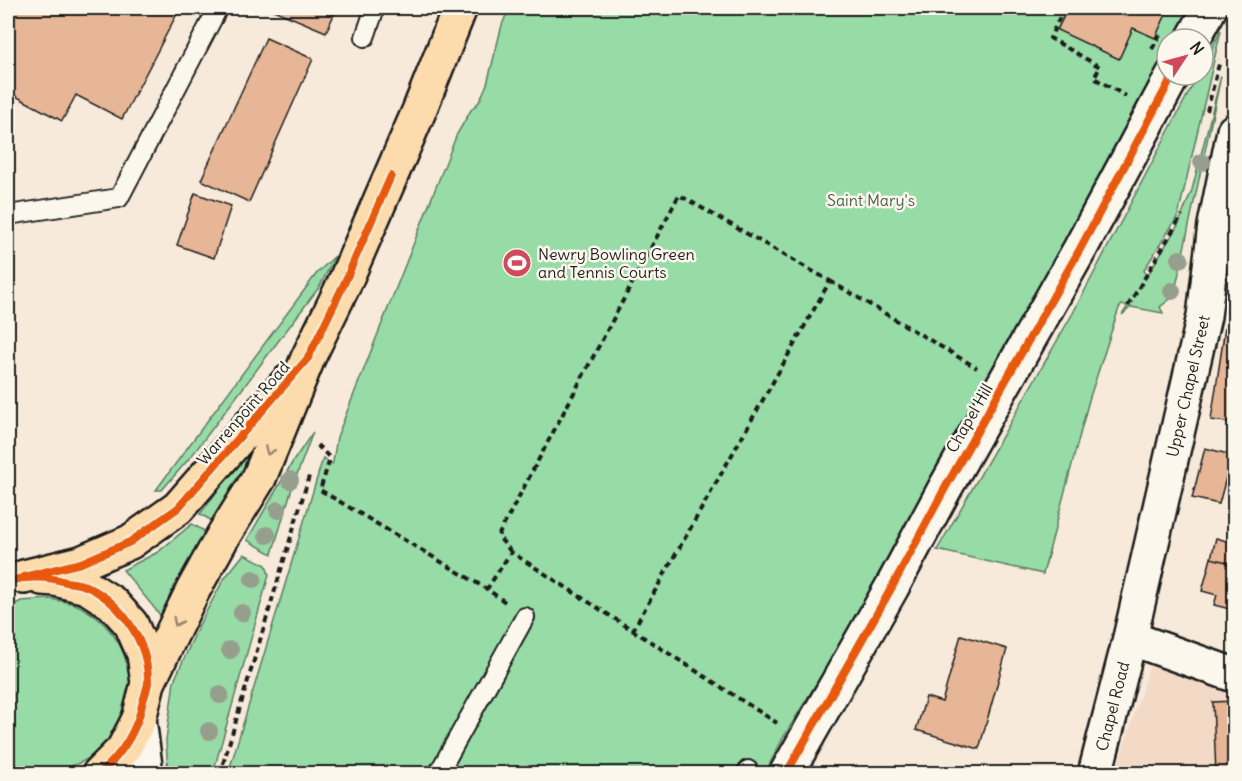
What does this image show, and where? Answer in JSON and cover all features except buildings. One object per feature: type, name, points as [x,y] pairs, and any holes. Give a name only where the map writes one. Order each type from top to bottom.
[{"type":"highway","name":"Warrenpoint Road","points":[[148,683],[192,592],[259,478],[308,358],[344,284],[419,111],[460,8]]},
{"type":"highway","name":"Warrenpoint Road","points":[[16,579],[81,563],[130,542],[178,508],[308,358]]},
{"type":"highway","points":[[16,579],[55,579],[87,587],[111,603],[131,624],[144,654],[148,683],[139,719],[123,750],[99,774]]},
{"type":"street","points":[[1199,27],[1209,8]]},
{"type":"street","name":"Chapel Hill","points":[[786,774],[1080,249],[1167,87]]},
{"type":"street","name":"Upper Chapel Street","points":[[1130,638],[1204,316],[1215,225],[1234,131]]},
{"type":"street","points":[[1130,638],[1234,675]]},
{"type":"street","name":"Chapel Road","points":[[1095,774],[1130,638]]},
{"type":"street","points":[[139,719],[146,774]]},
{"type":"lane","points":[[8,215],[119,198],[218,8]]},
{"type":"lane","points":[[365,37],[375,8]]},
{"type":"lane","points":[[438,774],[525,616]]},
{"type":"path","points":[[1065,8],[1050,38],[1100,67],[1094,78],[1126,96]]},
{"type":"path","points":[[1207,112],[1221,55]]},
{"type":"path","points":[[778,724],[511,552],[498,536],[679,195],[977,368]]},
{"type":"path","points":[[1128,306],[1182,214]]},
{"type":"path","points":[[633,630],[830,281]]},
{"type":"path","points":[[316,445],[329,457],[320,490],[488,589],[525,616]]},
{"type":"path","points":[[220,774],[310,473]]},
{"type":"path","points":[[488,589],[511,552]]},
{"type":"shaded area","points":[[1152,658],[1234,683],[1234,773],[1115,774]]},
{"type":"green space","name":"Saint Mary's","points":[[509,8],[1183,8],[1193,13],[1185,27],[1155,27],[1155,82],[765,773],[759,771],[757,774],[228,774],[323,458],[332,464],[337,437],[457,134],[471,110],[479,102],[487,84],[502,25]]},
{"type":"green space","points":[[1221,30],[1215,56],[1215,42]]},
{"type":"green space","points":[[1221,76],[1174,296],[1160,307],[1163,313],[1131,307],[1122,315],[1128,306],[1122,305],[1119,308],[1089,400],[1043,574],[937,550],[1073,313],[1192,87],[1208,87],[1178,216],[1144,270],[1147,276],[1178,225],[1192,190]]},
{"type":"green space","points":[[335,256],[320,286],[193,454],[162,490],[156,490],[317,273]]},
{"type":"green space","points":[[266,427],[263,443],[214,522],[200,514]]},
{"type":"green space","points":[[313,432],[292,488],[272,554],[247,540]]},
{"type":"green space","points":[[192,524],[206,532],[160,615],[123,570],[158,552]]},
{"type":"green space","points":[[244,554],[266,565],[269,575],[213,773],[168,773],[166,740],[174,681],[199,625],[224,579]]},
{"type":"green space","points":[[50,599],[77,605],[104,624],[120,646],[128,670],[129,696],[123,720],[109,741],[88,758],[61,769],[48,770],[8,762],[8,608],[21,601]]},
{"type":"cycle path","points":[[786,774],[1080,249],[1167,87]]},
{"type":"cycle path","points":[[24,577],[81,563],[130,542],[178,508],[308,358],[344,284],[391,176]]},
{"type":"cycle path","points":[[8,581],[44,578],[88,587],[101,594],[123,615],[139,640],[147,668],[148,683],[140,712],[128,741],[99,774]]},
{"type":"place","name":"Newry Bowling Green and Tennis Courts","points":[[517,263]]}]
